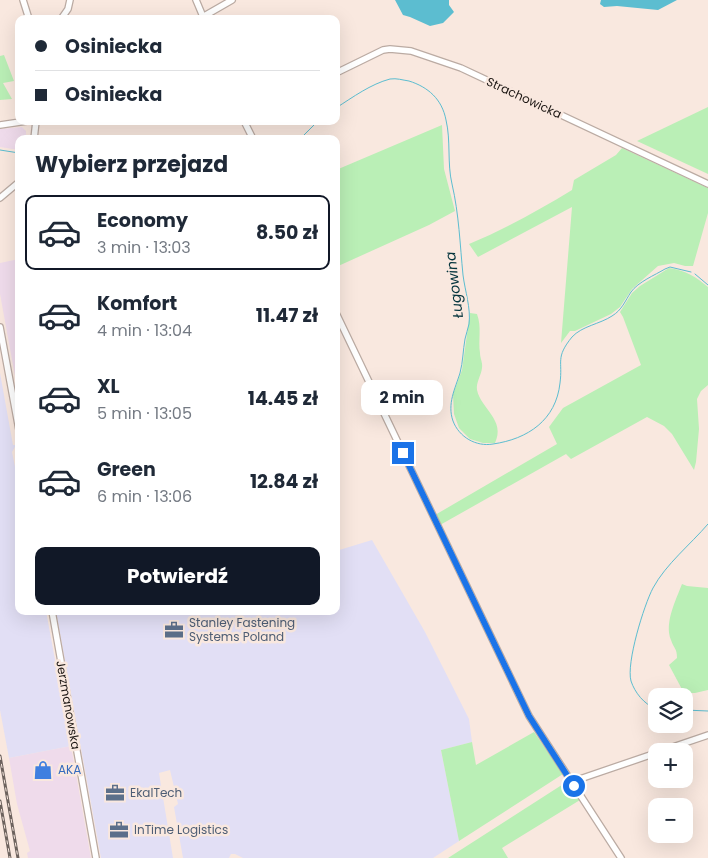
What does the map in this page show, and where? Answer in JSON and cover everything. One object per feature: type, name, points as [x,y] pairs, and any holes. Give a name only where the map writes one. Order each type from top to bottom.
[{"type":"street","points":[[24,0],[28,15]]},
{"type":"street","points":[[64,15],[68,9],[70,0]]},
{"type":"street","points":[[196,0],[201,15]]},
{"type":"street","points":[[207,15],[232,0]]},
{"type":"street","name":"Strachowicka","points":[[340,71],[383,50],[411,51],[461,68],[708,184]]},
{"type":"street","points":[[0,125],[15,123]]},
{"type":"street","points":[[0,198],[15,185]]},
{"type":"street","points":[[340,321],[518,694],[539,734],[621,858]]},
{"type":"street","points":[[0,327],[15,408]]},
{"type":"street","name":"Jerzmanowska","points":[[53,615],[96,858]]},
{"type":"street","points":[[686,743],[708,736]]},
{"type":"street","points":[[571,782],[648,756]]},
{"type":"shaded area","points":[[22,127],[26,131],[26,135],[15,135],[15,149],[0,147],[0,129]]},
{"type":"shaded area","points":[[15,260],[15,376],[0,294],[0,263]]},
{"type":"shaded area","points":[[0,373],[13,445],[15,445],[12,452],[15,467],[15,615],[47,615],[71,746],[9,758],[0,710]]},
{"type":"shaded area","points":[[372,540],[425,632],[469,719],[472,742],[441,750],[459,841],[433,858],[243,858],[231,854],[229,858],[183,858],[174,807],[178,804],[170,770],[159,773],[173,858],[101,858],[57,615],[340,615],[340,550]]},
{"type":"shaded area","points":[[71,746],[91,858],[28,858],[27,853],[30,851],[17,804],[9,758]]},
{"type":"green space","points":[[4,55],[14,81],[3,83],[12,99],[0,100],[0,56]]},
{"type":"green space","points":[[708,107],[708,174],[637,141]]},
{"type":"green space","points":[[442,125],[444,169],[455,211],[429,225],[340,265],[340,168]]},
{"type":"green space","points":[[622,148],[708,188],[708,213],[693,266],[674,263],[658,266],[632,289],[620,307],[611,314],[575,331],[570,331],[561,343],[572,207],[478,257],[469,244],[522,219],[572,190],[574,180],[616,155]]},
{"type":"green space","points":[[669,268],[690,274],[708,287],[708,385],[701,391],[697,399],[699,429],[694,470],[672,434],[664,426],[647,417],[571,459],[566,454],[440,525],[435,515],[557,444],[549,427],[563,408],[641,365],[620,312],[632,293]]},
{"type":"green space","points":[[470,313],[477,314],[479,324],[482,366],[477,390],[479,397],[495,421],[498,435],[495,443],[483,443],[470,439],[459,428],[454,414],[453,394],[462,370]]},
{"type":"green space","points":[[682,584],[708,588],[708,690],[693,693],[693,688],[681,688],[669,665],[677,658],[669,633],[672,612]]},
{"type":"green space","points":[[534,732],[563,774],[459,841],[441,750],[472,742],[476,765]]},
{"type":"green space","points":[[568,781],[580,800],[502,848],[508,858],[448,858]]},
{"type":"water","points":[[395,0],[449,0],[449,5],[454,12],[443,23],[430,26],[403,15]]},
{"type":"water","points":[[601,0],[677,0],[658,10],[617,6],[604,7],[600,4]]},
{"type":"waterway","name":"Ługowina","points":[[340,105],[369,87],[383,81],[395,79],[409,81],[428,90],[438,100],[444,113],[463,275],[469,306],[469,324],[461,369],[451,403],[451,415],[459,432],[469,440],[480,444],[493,444],[518,438],[538,426],[553,407],[560,383],[563,350],[572,337],[581,330],[615,314],[634,288],[665,269],[670,267],[691,272]]},
{"type":"waterway","name":"Ługowina","points":[[304,135],[314,125]]},
{"type":"waterway","name":"Ługowina","points":[[0,150],[15,152]]},
{"type":"waterway","name":"Ługowina","points":[[695,274],[708,285]]},
{"type":"waterway","points":[[648,704],[640,698],[635,690],[630,673],[633,648],[641,620],[649,596],[658,579],[708,524]]},
{"type":"waterway","points":[[693,710],[708,711]]},
{"type":"railway","points":[[0,756],[18,858]]},
{"type":"railway","points":[[0,801],[10,858]]},
{"type":"place","name":"Stanley Fastening Systems Poland","points":[[174,630]]},
{"type":"place","name":"AKA","points":[[43,770]]},
{"type":"place","name":"EkalTech","points":[[115,793]]},
{"type":"place","name":"InTime Logistics","points":[[119,830]]},
{"type":"route","points":[[403,453],[529,716],[574,786]]}]
